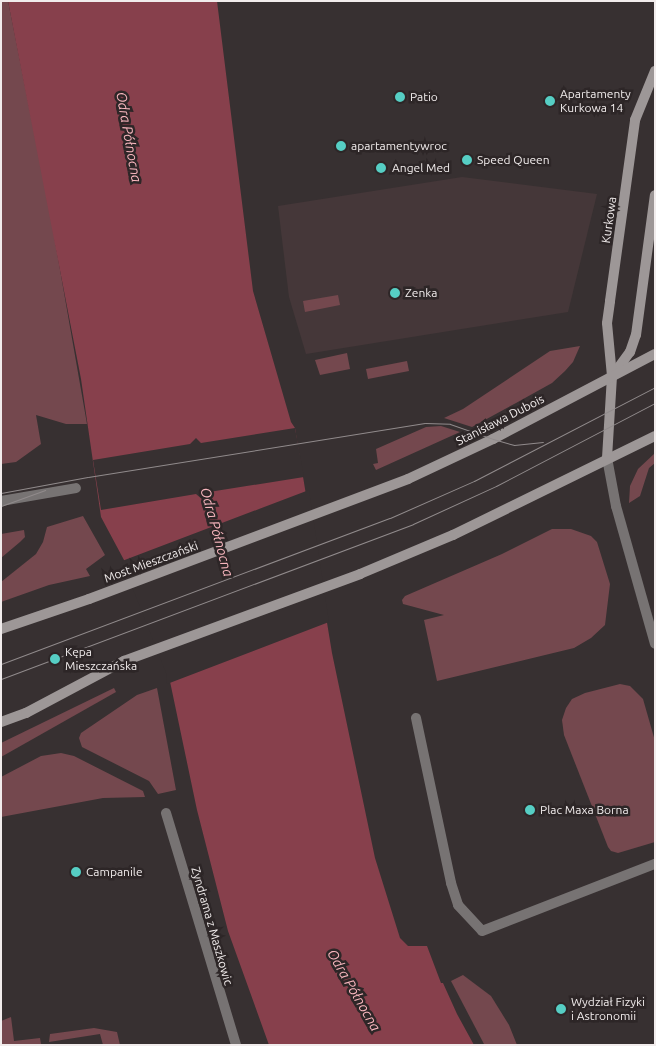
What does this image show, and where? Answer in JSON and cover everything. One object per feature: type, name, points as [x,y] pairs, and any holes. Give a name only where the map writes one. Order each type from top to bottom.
[{"type":"main road","name":"Kurkowa","points":[[608,458],[612,376],[607,323],[635,120],[655,71]]},
{"type":"main road","points":[[612,376],[630,352],[636,335],[655,195]]},
{"type":"main road","points":[[647,260],[655,271]]},
{"type":"main road","name":"Stanisława Dubois","points":[[352,501],[408,479],[493,439],[655,354]]},
{"type":"main road","points":[[1,722],[26,713],[124,661],[360,574],[453,535],[655,436]]},
{"type":"main road","name":"Most Mieszczański","points":[[1,629],[99,595],[352,501]]},
{"type":"street","points":[[608,458],[616,506],[655,644]]},
{"type":"street","points":[[1,501],[76,488]]},
{"type":"street","points":[[416,718],[453,890],[458,906],[482,931],[655,864]]},
{"type":"street","name":"Zyndrama z Maszkowic","points":[[166,813],[236,1045]]},
{"type":"shaded area","points":[[1,1],[8,1],[49,207],[87,424],[66,424],[36,415],[41,444],[16,462],[1,464]]},
{"type":"shaded area","points":[[462,177],[597,194],[568,312],[306,354],[289,297],[278,206]]},
{"type":"shaded area","points":[[338,295],[340,305],[305,312],[303,301]]},
{"type":"shaded area","points":[[580,346],[573,362],[552,383],[472,427],[444,418],[463,409],[550,351]]},
{"type":"shaded area","points":[[347,353],[350,369],[320,375],[315,360]]},
{"type":"shaded area","points":[[407,361],[409,371],[368,379],[366,369]]},
{"type":"shaded area","points":[[441,426],[460,432],[376,470],[373,464],[378,463],[376,449],[426,427]]},
{"type":"shaded area","points":[[655,453],[655,463],[649,468],[640,496],[629,503],[630,486],[638,469]]},
{"type":"shaded area","points":[[83,516],[105,555],[86,569],[90,576],[49,585],[1,602],[1,582],[36,554],[43,542],[47,527]]},
{"type":"shaded area","points":[[552,529],[571,529],[591,536],[597,542],[610,584],[605,625],[591,638],[574,648],[437,681],[424,620],[444,615],[403,604],[402,600],[405,596],[502,554]]},
{"type":"shaded area","points":[[24,530],[25,537],[1,558],[1,534]]},
{"type":"shaded area","points":[[620,684],[630,686],[643,699],[655,741],[655,842],[618,853],[611,851],[608,847],[564,735],[562,720],[566,708],[572,699],[585,693]]},
{"type":"shaded area","points":[[114,688],[116,692],[1,757],[1,743]]},
{"type":"shaded area","points":[[157,688],[176,790],[158,794],[149,781],[82,747],[79,738],[81,733],[137,695]]},
{"type":"shaded area","points":[[61,753],[74,756],[143,791],[145,797],[103,798],[1,817],[1,777],[41,756]]},
{"type":"shaded area","points":[[463,975],[491,996],[509,1025],[517,1045],[484,1044],[451,981]]},
{"type":"shaded area","points":[[11,1017],[14,1041],[40,1038],[41,1044],[1,1045],[1,1021]]},
{"type":"shaded area","points":[[94,1028],[117,1032],[120,1045],[103,1045],[100,1034],[49,1042],[50,1034]]},
{"type":"water","name":"Odra Północna","points":[[8,1],[217,1],[253,291],[291,422],[295,428],[332,653],[375,858],[400,938],[408,946],[427,946],[441,983],[443,983],[474,1045],[269,1045],[228,931],[197,810],[168,672],[124,560],[101,517],[81,379]]},
{"type":"pier","points":[[295,428],[304,477],[209,492],[208,496],[203,500],[196,494],[101,510],[93,460],[190,444],[196,438],[201,443]]},
{"type":"pier","points":[[309,490],[329,622],[167,684],[166,673],[122,561]]},
{"type":"tram line","points":[[1,664],[390,518],[474,481],[655,387]]},
{"type":"tram line","points":[[1,679],[413,524],[496,486],[655,403]]},
{"type":"tram line","points":[[1,493],[88,477],[425,423],[450,424],[514,445],[543,442]]},
{"type":"tram line","points":[[1,506],[45,490]]},
{"type":"place","name":"Patio","points":[[400,97]]},
{"type":"place","name":"Apartamenty Kurkowa 14","points":[[550,101]]},
{"type":"place","name":"apartamentywroc","points":[[341,146]]},
{"type":"place","name":"Speed Queen","points":[[467,160]]},
{"type":"place","name":"Angel Med","points":[[381,168]]},
{"type":"place","name":"Zenka","points":[[395,293]]},
{"type":"place","name":"Kępa Mieszczańska","points":[[55,659]]},
{"type":"place","name":"Plac Maxa Borna","points":[[530,810]]},
{"type":"place","name":"Campanile","points":[[76,872]]},
{"type":"place","name":"Wydział Fizyki i Astronomii","points":[[561,1009]]}]
